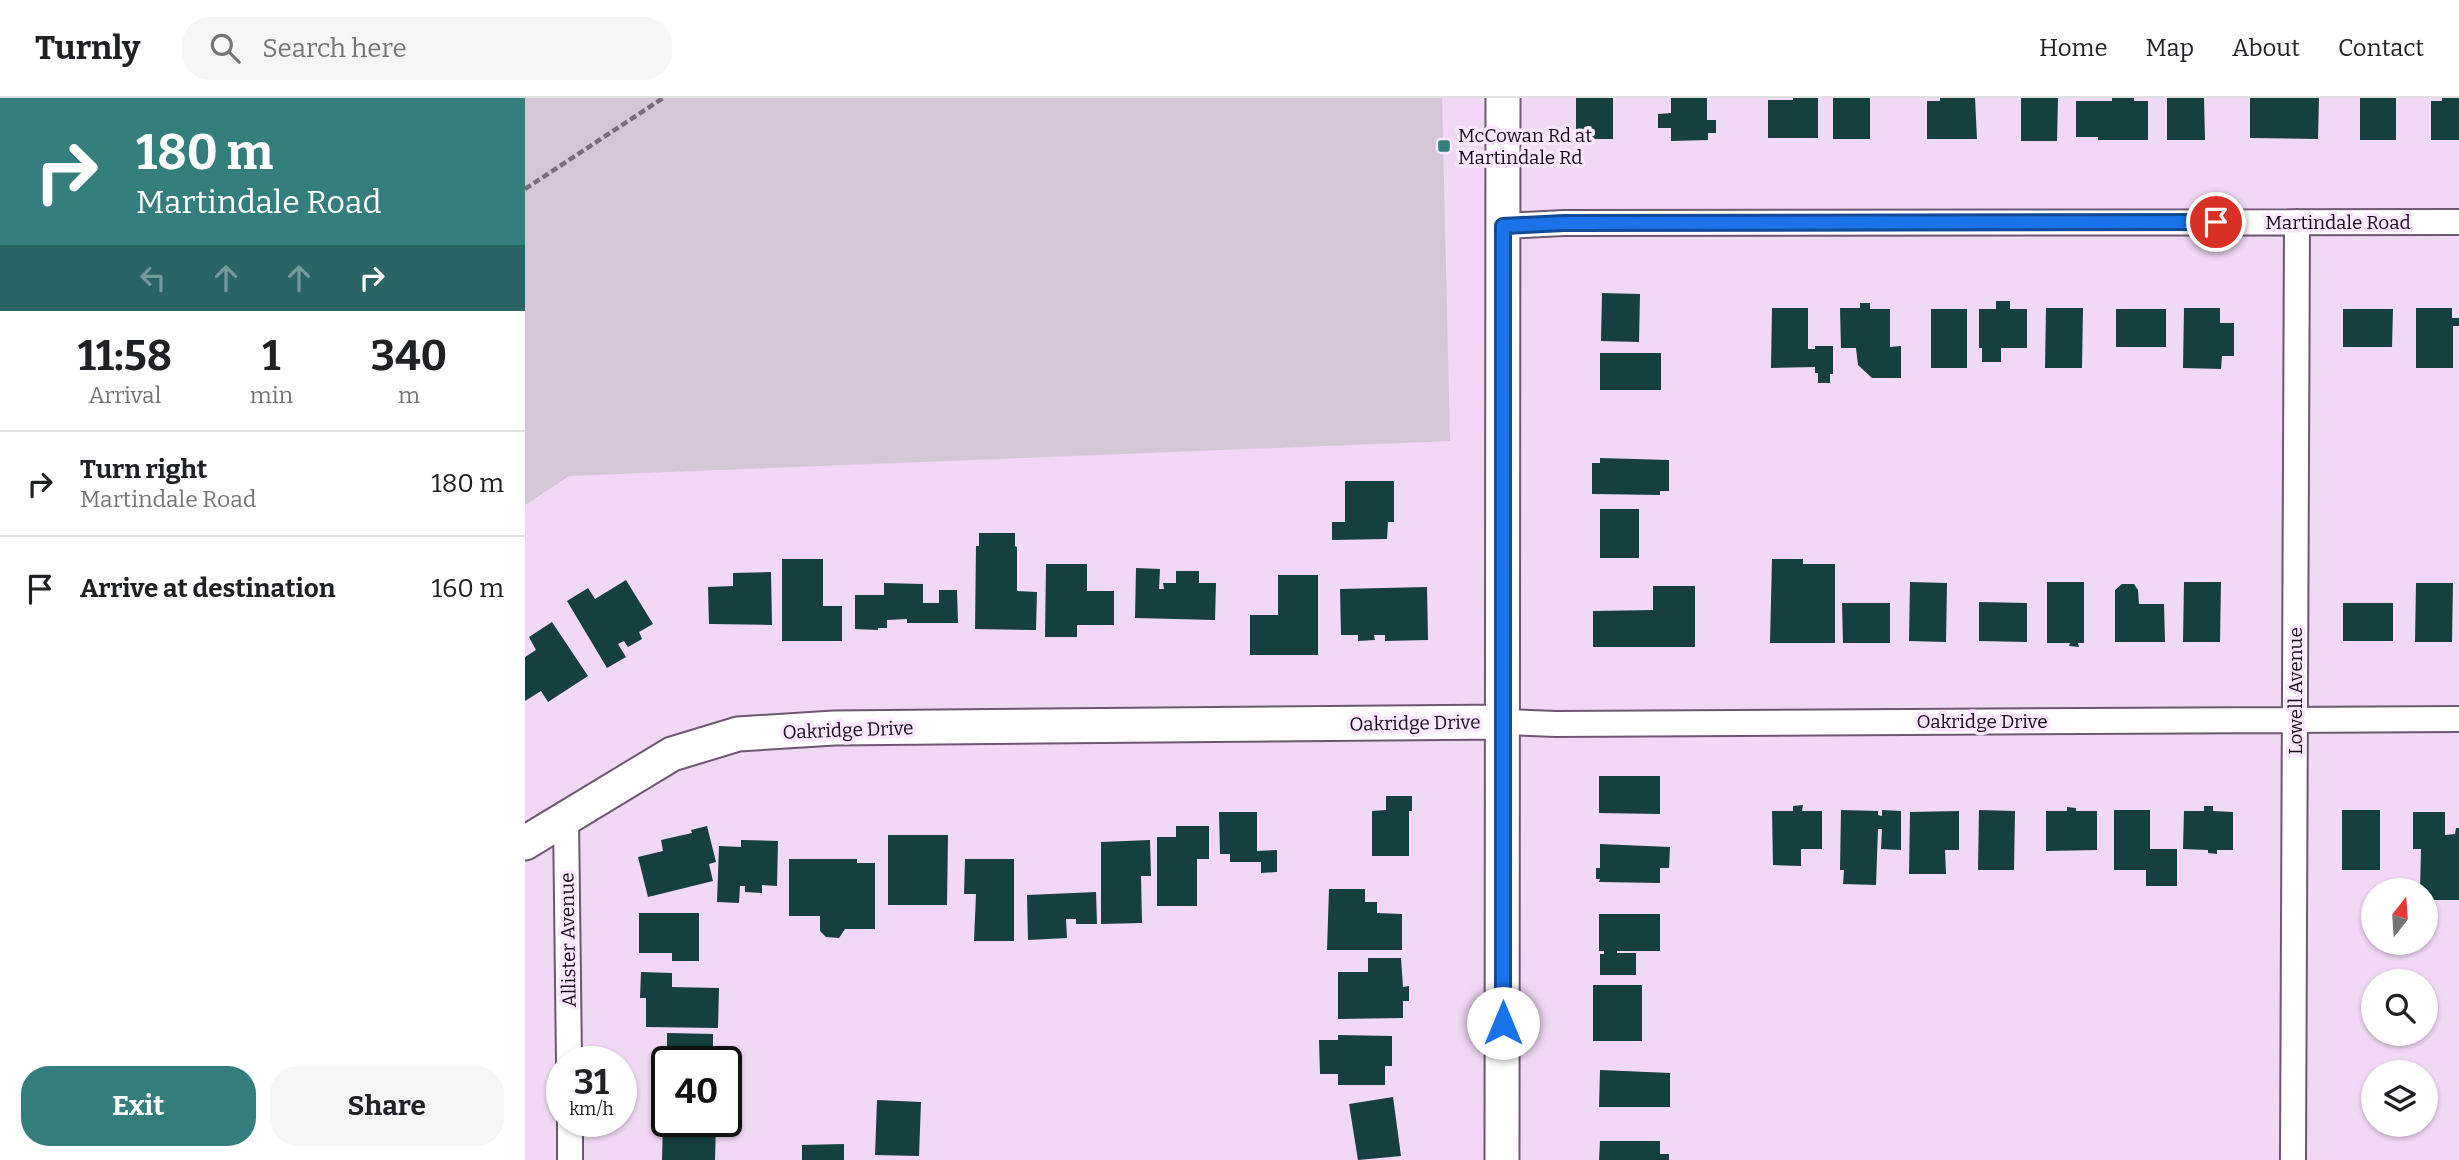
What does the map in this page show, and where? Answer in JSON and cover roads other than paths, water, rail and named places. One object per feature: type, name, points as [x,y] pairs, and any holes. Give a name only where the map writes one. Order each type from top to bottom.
[{"type":"street","points":[[1502,1160],[1503,98]]},
{"type":"street","name":"Lowell Avenue","points":[[2294,1160],[2297,222]]},
{"type":"street","name":"Martindale Road","points":[[1503,226],[1564,223],[2459,222]]},
{"type":"street","name":"Oakridge Drive","points":[[525,843],[672,754],[738,734],[834,728],[1504,722],[1570,724],[2459,719]]},
{"type":"street","name":"Allister Avenue","points":[[566,818],[569,1046]]},
{"type":"street","points":[[570,1137],[570,1160]]},
{"type":"place","name":"McCowan Rd at Martindale Rd","points":[[1444,146]]}]
